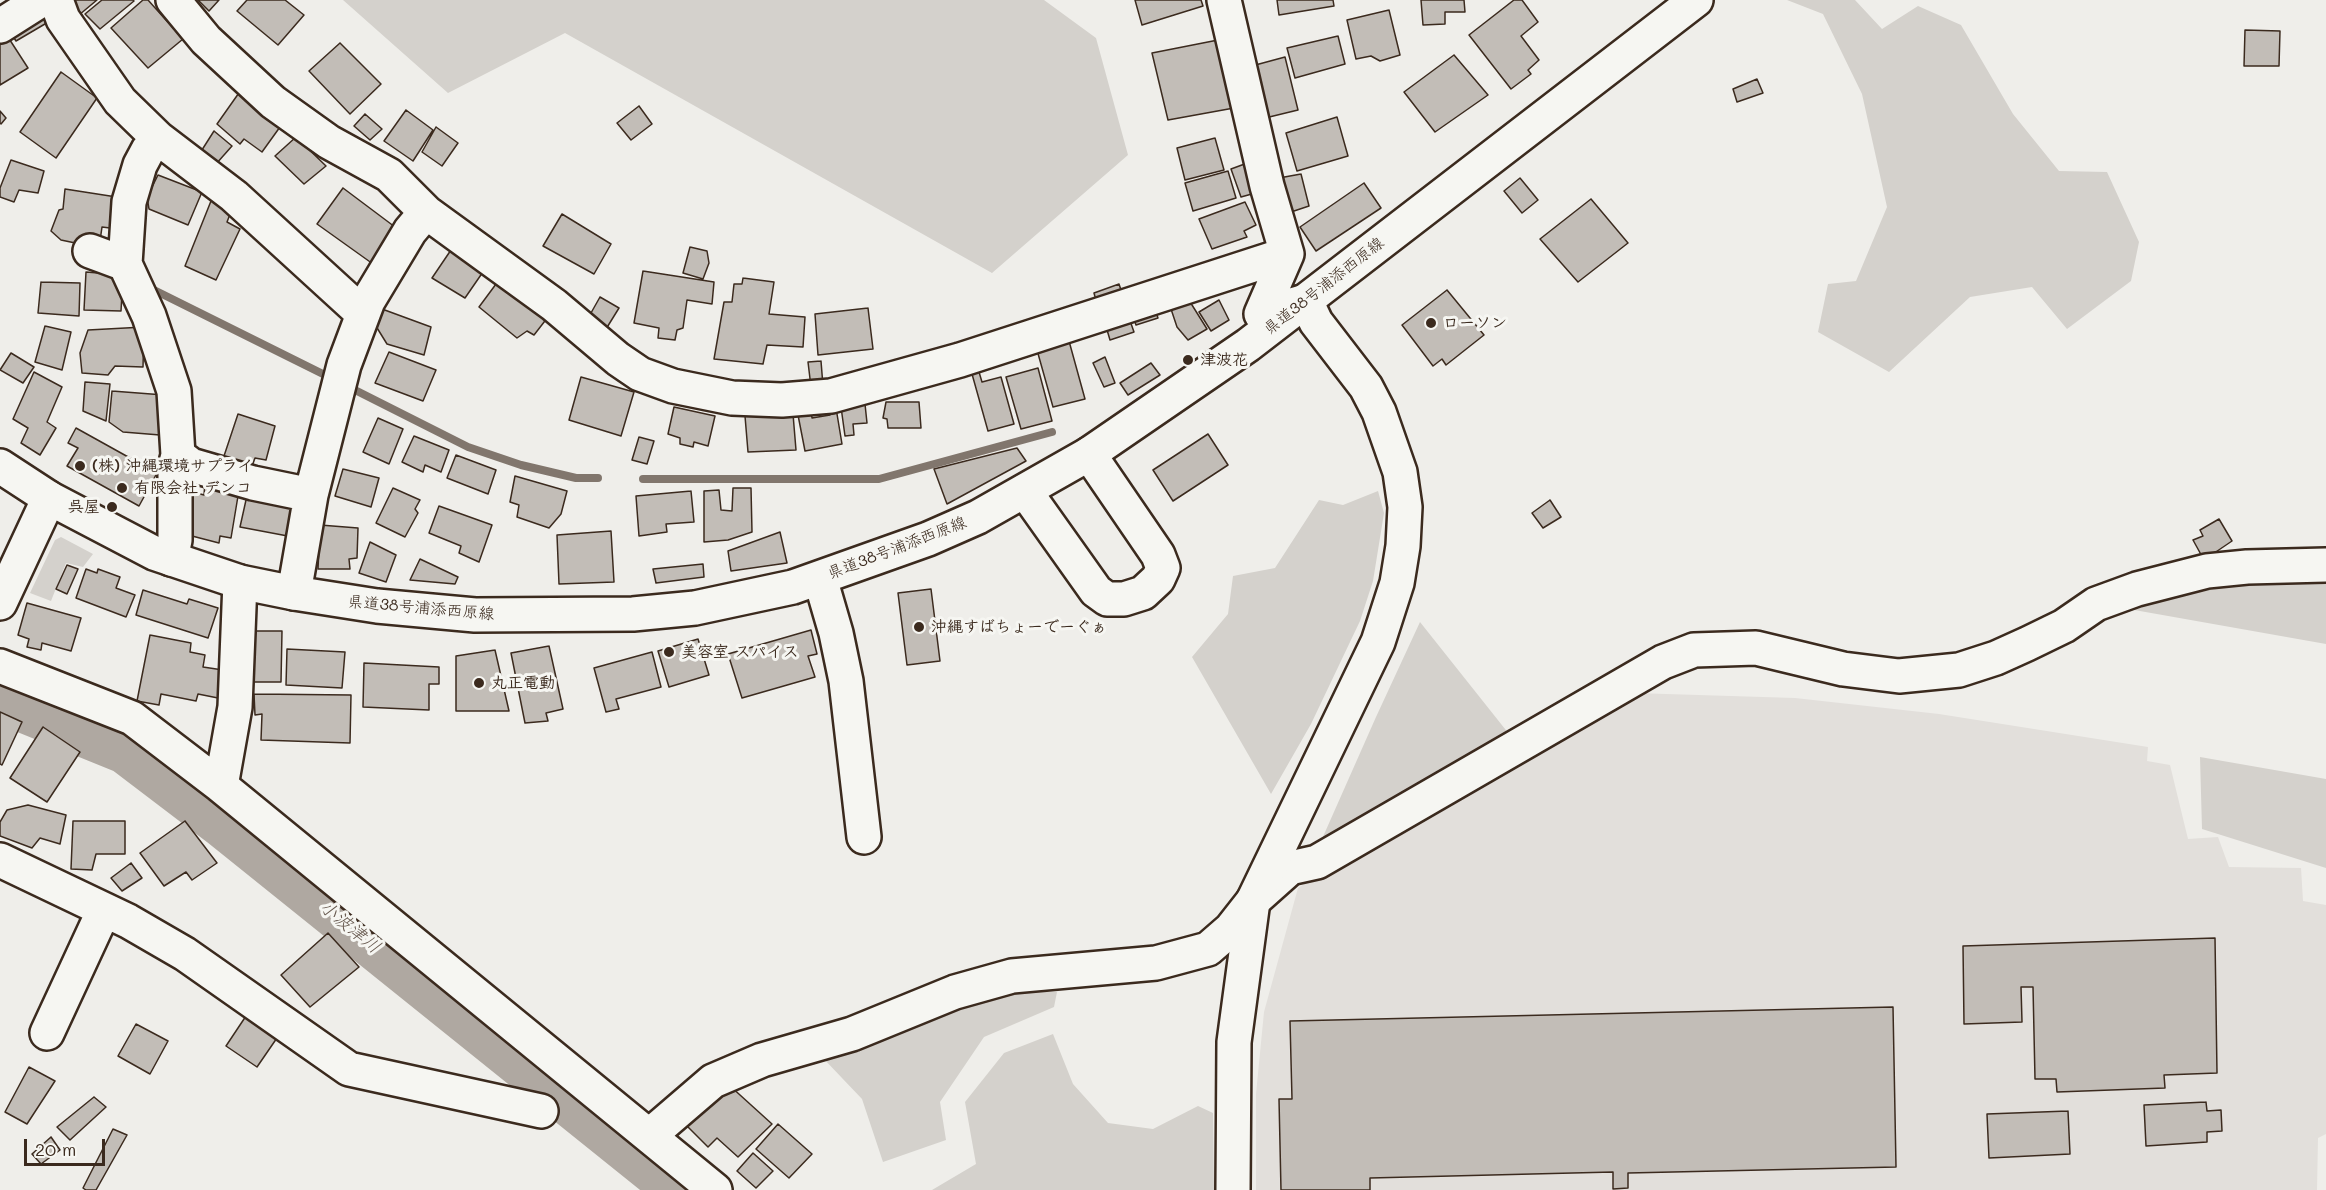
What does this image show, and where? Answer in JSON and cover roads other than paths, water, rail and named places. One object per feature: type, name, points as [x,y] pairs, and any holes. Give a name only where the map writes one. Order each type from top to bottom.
[{"type":"street","points":[[0,26],[40,0]]},
{"type":"street","points":[[56,0],[63,18],[120,101],[158,138],[234,196],[362,313]]},
{"type":"street","points":[[173,0],[206,40],[273,102],[329,142],[389,175],[426,212],[554,304],[605,349],[639,374],[674,386],[732,398],[782,400],[831,396],[960,360],[1287,254]]},
{"type":"street","points":[[1224,0],[1267,186],[1287,254],[1261,315],[1306,301],[1316,322],[1365,387],[1378,412],[1400,472],[1405,507],[1403,546],[1397,584],[1378,642],[1254,901],[1234,1042],[1233,1190]]},
{"type":"street","name":"県道38号浦添西原線","points":[[0,466],[49,498],[154,553],[240,582],[377,606],[476,615],[573,616],[695,609],[793,587],[928,539],[1025,491],[1089,454],[1248,345],[1696,0]]},
{"type":"street","points":[[158,138],[140,165],[129,202],[125,264],[149,316],[174,390],[178,455],[175,467],[175,540],[171,559]]},
{"type":"street","points":[[294,593],[311,495],[339,382],[362,313],[410,231],[426,212]]},
{"type":"street","points":[[90,251],[125,264]]},
{"type":"street","points":[[1025,491],[1096,591],[1107,599],[1124,599],[1143,593],[1158,579],[1163,568],[1158,555],[1089,454]]},
{"type":"street","points":[[178,455],[191,465],[253,483],[311,495]]},
{"type":"street","points":[[0,603],[49,498]]},
{"type":"street","points":[[649,1136],[713,1081],[762,1060],[852,1034],[987,981],[1012,976],[1156,963],[1208,949],[1231,929],[1254,901],[1290,868],[1317,862],[1663,662],[1694,650],[1756,648],[1843,669],[1899,676],[1959,670],[1996,658],[2027,644],[2064,626],[2096,604],[2137,589],[2207,572],[2247,567],[2326,566]]},
{"type":"street","points":[[820,578],[836,633],[846,681],[864,837]]},
{"type":"street","points":[[221,786],[235,706],[240,582]]},
{"type":"street","points":[[0,666],[132,718],[221,786],[715,1190]]},
{"type":"street","points":[[0,860],[128,921],[185,954],[349,1069],[541,1111]]},
{"type":"street","points":[[47,1033],[104,910]]},
{"type":"waterway","points":[[156,291],[333,379]]},
{"type":"waterway","points":[[347,386],[468,447],[521,465],[576,478],[598,478]]},
{"type":"waterway","points":[[643,479],[879,479],[1052,432]]},
{"type":"waterway","name":"小波津川","points":[[0,698],[126,749],[222,822],[680,1190]]},
{"type":"place","name":"ローソン","points":[[1431,323]]},
{"type":"place","name":"津波花","points":[[1188,360]]},
{"type":"place","name":"(株) 沖縄環境サプライ","points":[[80,466]]},
{"type":"place","name":"有限会社 デンコ","points":[[122,488]]},
{"type":"place","name":"呉屋","points":[[112,507]]},
{"type":"place","name":"沖縄すばちょーでーぐぁ","points":[[919,627]]},
{"type":"place","name":"美容室 スパイス","points":[[669,652]]},
{"type":"place","name":"丸正電動","points":[[479,683]]}]
